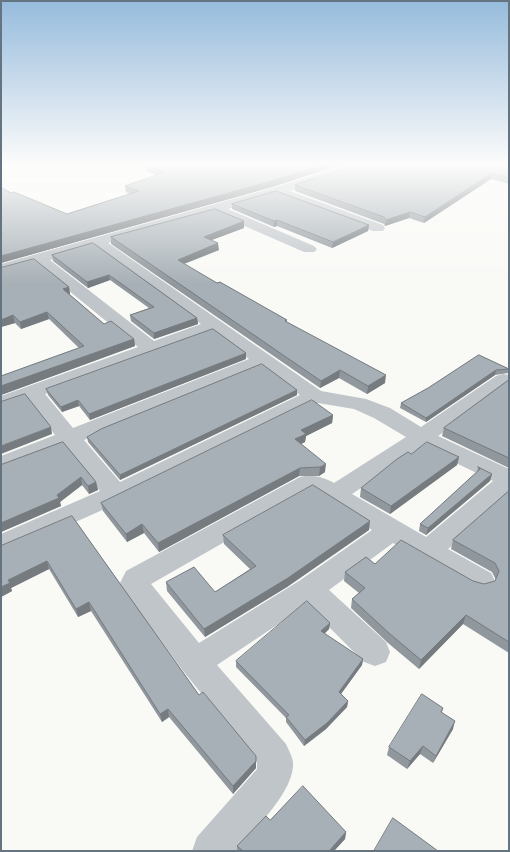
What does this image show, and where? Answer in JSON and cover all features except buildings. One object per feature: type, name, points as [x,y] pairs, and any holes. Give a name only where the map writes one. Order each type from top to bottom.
[{"type":"street","points":[[1,269],[230,204]]},
{"type":"street","points":[[312,204],[378,228]]},
{"type":"street","points":[[215,208],[309,249]]},
{"type":"street","points":[[96,241],[315,396],[359,404],[382,413],[422,437],[509,480],[429,550]]},
{"type":"street","points":[[38,258],[151,348]]},
{"type":"street","points":[[1,403],[216,325]]},
{"type":"street","points":[[1,465],[264,360]]},
{"type":"street","points":[[335,494],[422,437],[503,380]]},
{"type":"street","points":[[31,391],[116,494]]},
{"type":"street","points":[[1,545],[116,494],[315,396]]},
{"type":"street","points":[[211,851],[271,780],[275,767],[274,756],[195,662],[134,583],[136,579],[309,483],[318,484],[392,530],[482,581]]},
{"type":"street","points":[[195,662],[309,589],[392,530]]},
{"type":"street","points":[[309,589],[376,652]]}]
